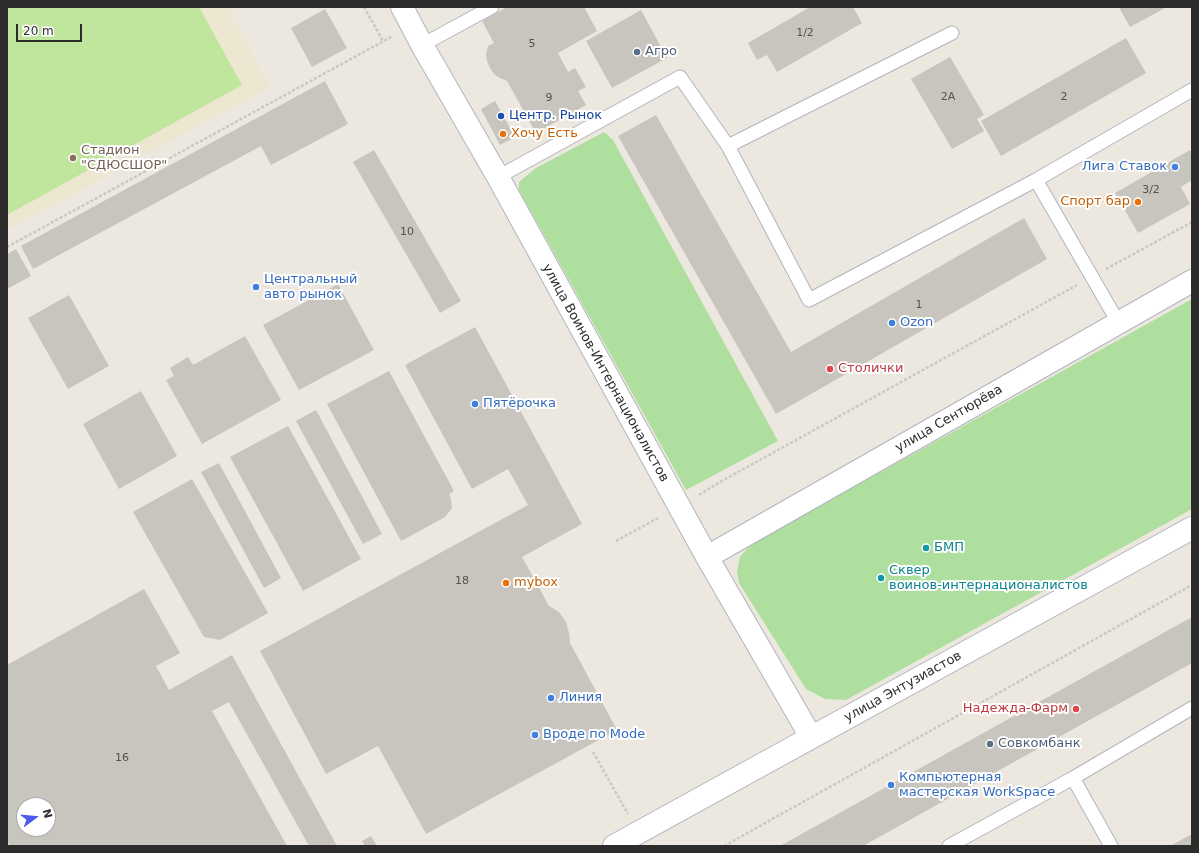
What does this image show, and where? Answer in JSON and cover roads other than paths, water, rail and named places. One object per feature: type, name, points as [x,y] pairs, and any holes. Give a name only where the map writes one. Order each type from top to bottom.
[{"type":"street","name":"улица Воинов-Интернационалистов","points":[[402,7],[422,45],[498,177],[707,557],[811,737]]},
{"type":"street","name":"улица Сентюрёва","points":[[707,557],[1192,281]]},
{"type":"street","name":"улица Энтузиастов","points":[[614,846],[1192,528]]},
{"type":"lane","points":[[422,45],[492,7]]},
{"type":"lane","points":[[728,146],[952,33]]},
{"type":"lane","points":[[498,177],[680,77],[728,146],[809,300],[1036,180],[1192,90]]},
{"type":"lane","points":[[1036,180],[1118,322]]},
{"type":"lane","points":[[949,846],[1073,778],[1192,708]]},
{"type":"lane","points":[[1073,778],[1111,846]]},
{"type":"place","name":"Агро","points":[[637,52]]},
{"type":"place","name":"Центр. Рынок","points":[[501,116]]},
{"type":"place","name":"Хочу Есть","points":[[503,134]]},
{"type":"place","name":"Стадион \"СДЮСШОР\"","points":[[73,158]]},
{"type":"place","name":"Лига Ставок","points":[[1175,167]]},
{"type":"place","name":"Спорт бар","points":[[1138,202]]},
{"type":"place","name":"Центральный авто рынок","points":[[256,287]]},
{"type":"place","name":"Ozon","points":[[892,323]]},
{"type":"place","name":"Столички","points":[[830,369]]},
{"type":"place","name":"Пятёрочка","points":[[475,404]]},
{"type":"place","name":"БМП","points":[[926,548]]},
{"type":"place","name":"Сквер воинов-интернационалистов","points":[[881,578]]},
{"type":"place","name":"mybox","points":[[506,583]]},
{"type":"place","name":"Линия","points":[[551,698]]},
{"type":"place","name":"Надежда-Фарм","points":[[1076,709]]},
{"type":"place","name":"Вроде по Mode","points":[[535,735]]},
{"type":"place","name":"Совкомбанк","points":[[990,744]]},
{"type":"place","name":"Компьютерная мастерская WorkSpace","points":[[891,785]]}]
